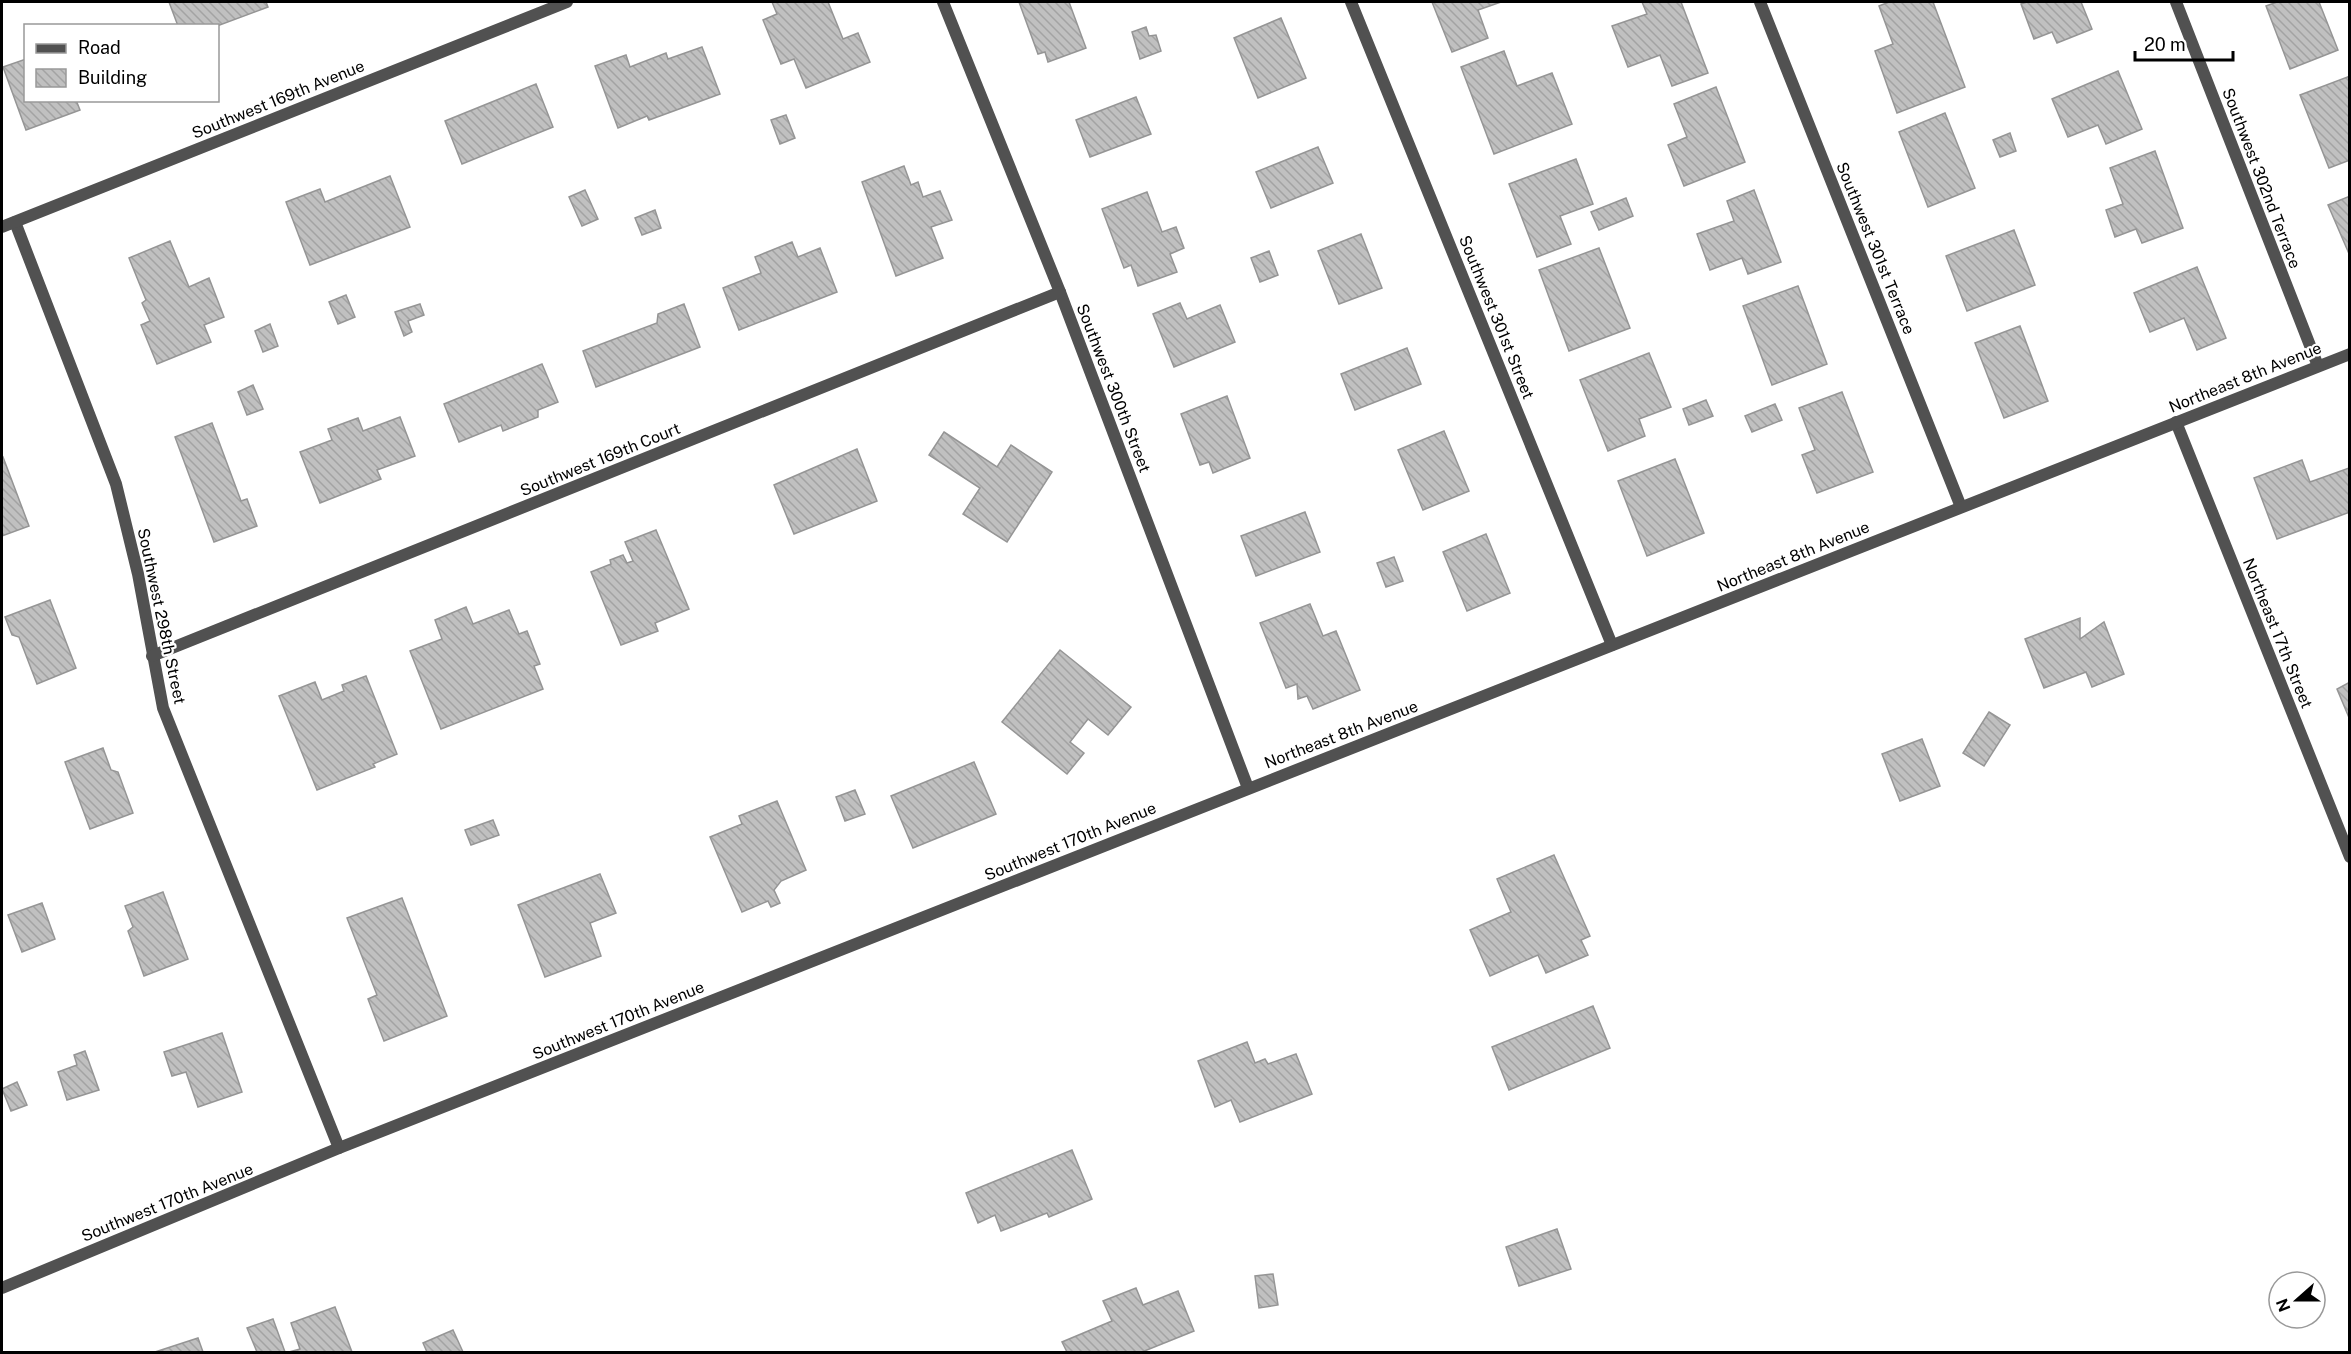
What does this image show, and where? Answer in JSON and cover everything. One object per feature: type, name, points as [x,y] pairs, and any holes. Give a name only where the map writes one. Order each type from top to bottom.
[{"type":"street","name":"Southwest 169th Avenue","points":[[2,227],[567,2]]},
{"type":"street","name":"Southwest 300th Street","points":[[943,2],[1060,292],[1248,788]]},
{"type":"street","name":"Southwest 301st Street","points":[[1351,2],[1612,645]]},
{"type":"street","name":"Southwest 301st Terrace","points":[[1760,2],[1961,507]]},
{"type":"street","name":"Southwest 302nd Terrace","points":[[2176,2],[2318,366]]},
{"type":"street","name":"Southwest 298th Street","points":[[15,222],[116,484],[138,573],[163,708],[339,1148]]},
{"type":"street","name":"Southwest 169th Court","points":[[152,656],[1060,292]]},
{"type":"street","name":"Northeast 8th Avenue","points":[[1248,788],[2349,354]]},
{"type":"street","name":"Northeast 17th Street","points":[[2176,422],[2349,857]]},
{"type":"street","name":"Southwest 170th Avenue","points":[[2,1288],[339,1148],[1248,788]]},
{"type":"building","points":[[169,2],[266,2],[268,7],[219,25],[177,24]]},
{"type":"building","points":[[772,2],[828,2],[843,39],[858,33],[870,62],[806,88],[794,59],[781,64],[763,20],[777,14]]},
{"type":"building","points":[[1019,2],[1069,2],[1086,48],[1048,62],[1045,52],[1038,54]]},
{"type":"building","points":[[1432,2],[1501,2],[1478,10],[1488,38],[1452,52]]},
{"type":"building","points":[[1642,2],[1681,2],[1708,73],[1672,86],[1660,55],[1628,67],[1612,26],[1647,14]]},
{"type":"building","points":[[1889,2],[1933,2],[1965,87],[1897,113],[1875,51],[1893,44],[1879,6]]},
{"type":"building","points":[[2081,2],[2092,29],[2057,43],[2052,32],[2034,39],[2021,4]]},
{"type":"building","points":[[2277,2],[2319,2],[2338,50],[2290,69],[2266,6]]},
{"type":"building","points":[[1281,18],[1306,78],[1258,98],[1234,38]]},
{"type":"building","points":[[1146,27],[1149,36],[1156,35],[1161,51],[1140,59],[1132,32]]},
{"type":"building","points":[[702,47],[720,94],[649,120],[647,116],[618,128],[595,66],[626,55],[630,67],[666,53],[668,59]]},
{"type":"building","points":[[1504,51],[1517,86],[1552,73],[1572,124],[1494,154],[1461,67]]},
{"type":"building","points":[[24,60],[24,102],[77,102],[80,110],[26,130],[3,67]]},
{"type":"building","points":[[2118,71],[2142,129],[2106,144],[2098,125],[2068,137],[2052,99]]},
{"type":"building","points":[[2350,76],[2350,160],[2329,168],[2300,95]]},
{"type":"building","points":[[536,84],[553,127],[462,164],[445,121]]},
{"type":"building","points":[[1716,87],[1745,162],[1684,186],[1668,145],[1687,137],[1674,104]]},
{"type":"building","points":[[1136,97],[1151,134],[1090,157],[1076,120]]},
{"type":"building","points":[[1945,113],[1975,188],[1928,207],[1899,132]]},
{"type":"building","points":[[786,115],[795,138],[780,144],[771,120]]},
{"type":"building","points":[[2010,133],[2016,151],[2000,157],[1993,140]]},
{"type":"building","points":[[1318,147],[1333,183],[1271,208],[1256,172]]},
{"type":"building","points":[[2155,151],[2183,228],[2142,243],[2136,229],[2115,237],[2106,210],[2123,204],[2110,168]]},
{"type":"building","points":[[1576,159],[1593,204],[1560,216],[1571,244],[1537,257],[1509,184]]},
{"type":"building","points":[[904,166],[911,185],[918,182],[923,197],[940,191],[952,220],[931,227],[943,258],[896,276],[862,182]]},
{"type":"building","points":[[390,176],[410,227],[310,265],[286,202],[320,189],[325,202]]},
{"type":"building","points":[[585,190],[598,219],[582,226],[569,197]]},
{"type":"building","points":[[1754,190],[1781,262],[1748,274],[1742,258],[1710,270],[1697,234],[1734,221],[1727,201]]},
{"type":"building","points":[[1147,192],[1162,232],[1176,227],[1184,248],[1170,254],[1177,272],[1138,286],[1131,265],[1124,268],[1102,209]]},
{"type":"building","points":[[2350,196],[2350,256],[2328,205]]},
{"type":"building","points":[[1626,198],[1633,216],[1599,230],[1591,212]]},
{"type":"building","points":[[655,210],[661,228],[642,235],[635,218]]},
{"type":"building","points":[[2014,230],[2035,285],[1967,311],[1946,256]]},
{"type":"building","points":[[1361,234],[1382,288],[1339,304],[1318,251]]},
{"type":"building","points":[[170,241],[189,287],[209,278],[224,317],[204,325],[211,342],[157,364],[141,325],[150,321],[142,303],[146,300],[129,258]]},
{"type":"building","points":[[792,242],[798,257],[820,248],[837,292],[739,330],[723,288],[761,273],[755,257]]},
{"type":"building","points":[[1599,248],[1630,328],[1569,351],[1539,270]]},
{"type":"building","points":[[1269,251],[1278,275],[1260,282],[1251,258]]},
{"type":"building","points":[[2197,267],[2226,338],[2197,350],[2184,318],[2150,332],[2134,293]]},
{"type":"building","points":[[1798,286],[1827,364],[1772,385],[1743,306]]},
{"type":"building","points":[[346,295],[355,317],[338,324],[329,302]]},
{"type":"building","points":[[1180,303],[1187,319],[1220,305],[1235,342],[1174,367],[1153,314]]},
{"type":"building","points":[[420,304],[424,315],[408,321],[412,332],[404,336],[395,312]]},
{"type":"building","points":[[684,304],[700,347],[596,387],[583,351],[657,323],[658,314]]},
{"type":"building","points":[[270,324],[278,346],[263,352],[255,331]]},
{"type":"building","points":[[2020,326],[2048,401],[2004,418],[1975,343]]},
{"type":"building","points":[[1407,348],[1421,384],[1355,410],[1341,374]]},
{"type":"building","points":[[1649,353],[1671,407],[1639,419],[1645,436],[1608,451],[1580,380]]},
{"type":"building","points":[[542,364],[558,402],[538,410],[538,417],[503,431],[501,425],[459,442],[444,404]]},
{"type":"building","points":[[253,385],[263,409],[247,415],[238,392]]},
{"type":"building","points":[[1842,392],[1873,472],[1817,493],[1802,455],[1815,450],[1799,408]]},
{"type":"building","points":[[1227,396],[1250,458],[1213,473],[1209,462],[1200,465],[1181,414]]},
{"type":"building","points":[[1706,400],[1713,416],[1689,425],[1683,409]]},
{"type":"building","points":[[1775,404],[1782,420],[1752,432],[1745,416]]},
{"type":"building","points":[[400,417],[415,456],[377,470],[381,479],[320,503],[300,452],[332,440],[328,429],[358,418],[363,431]]},
{"type":"building","points":[[212,423],[241,501],[247,499],[257,526],[214,542],[175,437]]},
{"type":"building","points":[[1444,431],[1469,491],[1423,510],[1398,450]]},
{"type":"building","points":[[944,432],[997,467],[1011,445],[1052,472],[1007,542],[963,514],[980,488],[929,455]]},
{"type":"building","points":[[857,449],[877,501],[794,534],[774,485]]},
{"type":"building","points":[[2,458],[29,526],[2,536]]},
{"type":"building","points":[[1675,459],[1704,533],[1647,556],[1618,481]]},
{"type":"building","points":[[2302,460],[2310,482],[2349,468],[2350,512],[2277,539],[2254,478]]},
{"type":"building","points":[[1305,512],[1320,552],[1256,576],[1241,536]]},
{"type":"building","points":[[656,530],[689,609],[655,623],[658,631],[621,645],[591,572],[611,564],[610,560],[623,555],[627,563],[633,561],[625,542]]},
{"type":"building","points":[[1486,534],[1510,593],[1467,611],[1443,552]]},
{"type":"building","points":[[1394,557],[1403,581],[1386,587],[1377,563]]},
{"type":"building","points":[[50,600],[76,668],[37,684],[19,637],[12,635],[5,617]]},
{"type":"building","points":[[1310,604],[1323,636],[1336,631],[1360,690],[1313,709],[1307,696],[1298,699],[1297,684],[1286,688],[1260,623]]},
{"type":"building","points":[[466,607],[473,624],[509,610],[519,634],[527,631],[540,664],[534,666],[543,689],[441,729],[410,651],[442,639],[435,620]]},
{"type":"building","points":[[2080,618],[2080,639],[2104,622],[2124,674],[2092,687],[2086,672],[2044,688],[2025,639]]},
{"type":"building","points":[[1060,650],[1131,707],[1108,735],[1088,719],[1070,742],[1084,753],[1067,774],[1002,722]]},
{"type":"building","points":[[366,676],[397,754],[373,764],[375,767],[317,790],[279,696],[315,682],[322,700],[344,691],[342,685]]},
{"type":"building","points":[[2350,682],[2350,720],[2337,689]]},
{"type":"building","points":[[1989,712],[2010,725],[1984,766],[1963,753]]},
{"type":"building","points":[[1922,739],[1940,786],[1900,801],[1882,754]]},
{"type":"building","points":[[103,748],[111,770],[118,772],[133,813],[90,829],[65,762]]},
{"type":"building","points":[[974,762],[996,814],[913,848],[891,796]]},
{"type":"building","points":[[855,790],[865,814],[845,821],[836,797]]},
{"type":"building","points":[[777,801],[806,870],[781,881],[774,890],[780,903],[771,907],[768,901],[742,912],[710,837],[742,824],[739,816]]},
{"type":"building","points":[[493,820],[499,835],[471,845],[465,830]]},
{"type":"building","points":[[1554,855],[1590,936],[1581,940],[1588,955],[1546,973],[1538,955],[1490,976],[1470,930],[1511,912],[1497,879]]},
{"type":"building","points":[[600,874],[616,913],[590,923],[601,956],[545,977],[518,905]]},
{"type":"building","points":[[163,892],[188,959],[144,976],[128,931],[133,927],[125,906]]},
{"type":"building","points":[[402,898],[447,1016],[384,1041],[368,999],[377,995],[347,918]]},
{"type":"building","points":[[42,903],[55,939],[22,952],[8,915]]},
{"type":"building","points":[[1593,1006],[1610,1048],[1509,1090],[1492,1047]]},
{"type":"building","points":[[222,1033],[242,1092],[198,1107],[186,1072],[172,1076],[164,1052]]},
{"type":"building","points":[[1247,1042],[1255,1063],[1265,1059],[1268,1064],[1296,1054],[1312,1094],[1240,1122],[1231,1100],[1215,1107],[1198,1061]]},
{"type":"building","points":[[85,1051],[99,1090],[67,1100],[58,1072],[77,1065],[74,1055]]},
{"type":"building","points":[[17,1082],[27,1105],[11,1111],[2,1089]]},
{"type":"building","points":[[1072,1150],[1092,1199],[1049,1217],[1047,1213],[1001,1231],[995,1215],[978,1223],[966,1193]]},
{"type":"building","points":[[1557,1229],[1571,1269],[1519,1286],[1506,1247]]},
{"type":"building","points":[[1273,1274],[1278,1305],[1259,1308],[1255,1276]]},
{"type":"building","points":[[1136,1288],[1143,1305],[1178,1291],[1194,1331],[1142,1352],[1067,1352],[1062,1342],[1112,1321],[1103,1301]]},
{"type":"building","points":[[335,1307],[352,1352],[289,1352],[300,1349],[291,1323]]},
{"type":"building","points":[[273,1319],[285,1352],[257,1352],[247,1328]]},
{"type":"building","points":[[453,1330],[463,1352],[427,1352],[423,1343]]},
{"type":"building","points":[[198,1338],[203,1352],[155,1352]]}]
